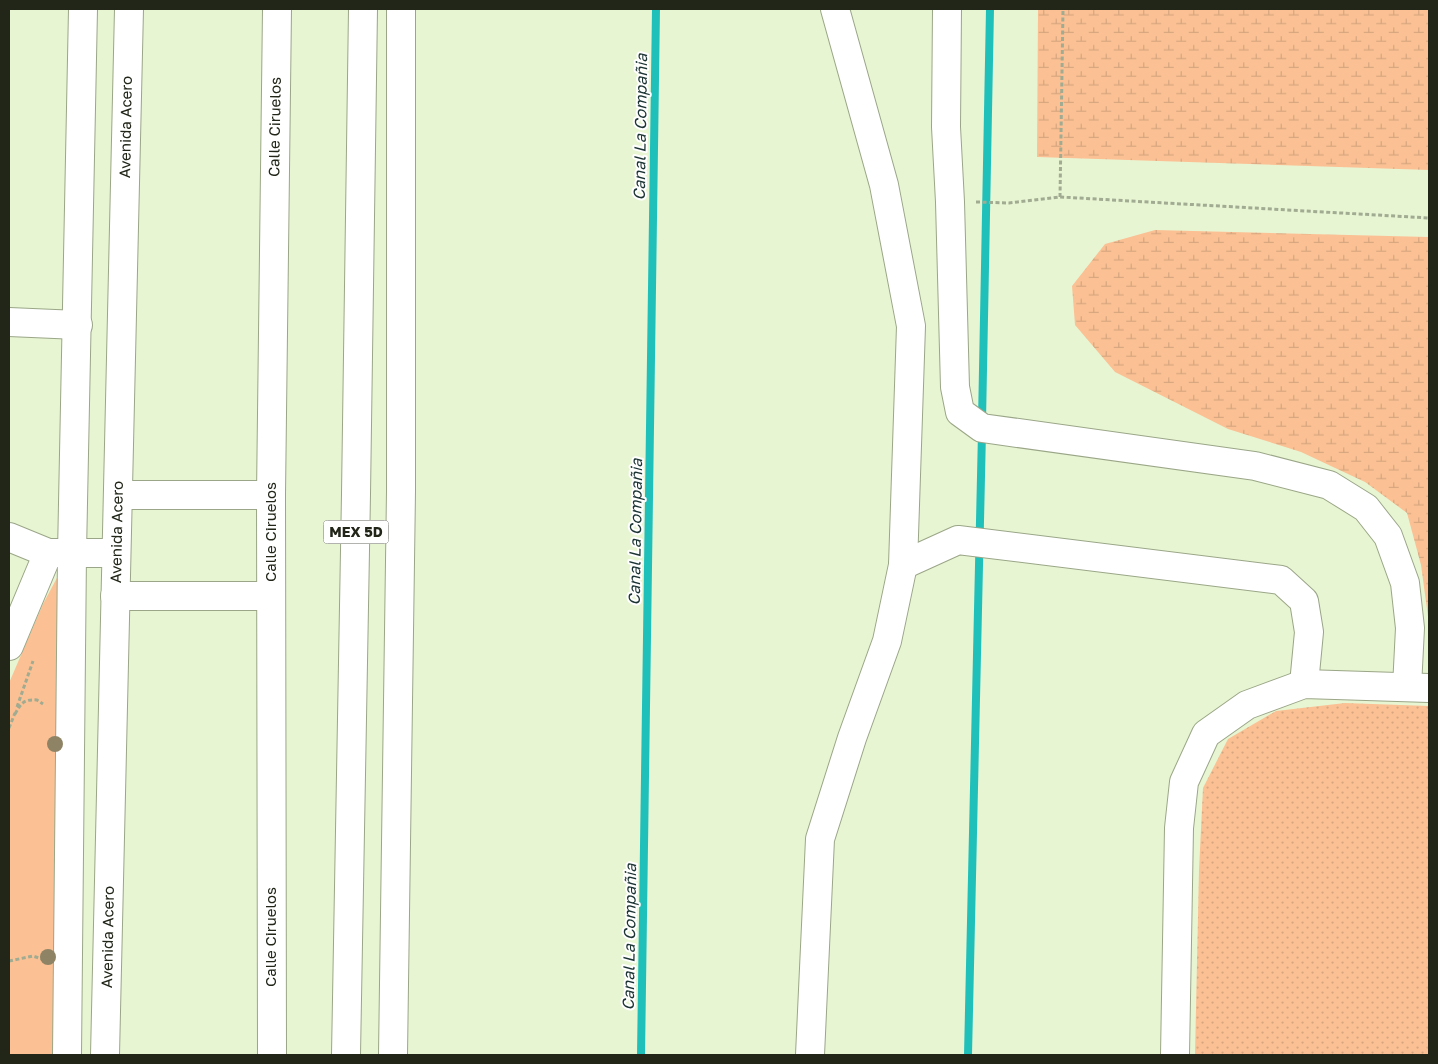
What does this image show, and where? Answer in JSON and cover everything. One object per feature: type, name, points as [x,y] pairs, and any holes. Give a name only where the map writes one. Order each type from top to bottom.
[{"type":"main road","points":[[66,1055],[60,553],[78,325],[83,9]]},
{"type":"main road","name":"Avenida Acero","points":[[105,1055],[129,9]]},
{"type":"main road","name":"Calle Ciruelos","points":[[272,1055],[271,495],[277,9]]},
{"type":"main road","name":"MEX 5D","points":[[346,1055],[363,9]]},
{"type":"main road","name":"MEX 5D","points":[[393,1055],[401,491],[401,9]]},
{"type":"main road","points":[[810,1055],[820,839],[852,738],[887,642],[903,565],[910,326],[884,185],[835,9]]},
{"type":"main road","points":[[947,9],[946,127],[955,387],[960,412],[982,428],[1255,466],[1329,485],[1366,508],[1388,536],[1404,583],[1418,687],[1304,684],[1247,705],[1206,734],[1184,782],[1179,828],[1175,1055]]},
{"type":"main road","points":[[9,322],[78,325]]},
{"type":"main road","points":[[118,495],[271,495]]},
{"type":"main road","points":[[9,537],[60,553],[116,553]]},
{"type":"main road","points":[[903,565],[958,540],[1280,580],[1304,601],[1309,632],[1304,684]]},
{"type":"main road","points":[[9,646],[60,553]]},
{"type":"main road","points":[[116,596],[271,596]]},
{"type":"path","points":[[1060,197],[1063,9]]},
{"type":"path","points":[[950,202],[1009,203],[1060,197],[1429,218]]},
{"type":"path","points":[[9,728],[14,714]]},
{"type":"path","points":[[9,961],[34,956],[42,960]]},
{"type":"green space","points":[[1038,9],[1429,9],[1429,170],[1037,157]]},
{"type":"green space","points":[[1155,230],[1429,237],[1429,624],[1421,565],[1407,513],[1365,482],[1301,452],[1228,429],[1115,372],[1075,325],[1072,286],[1105,244]]},
{"type":"green space","points":[[66,561],[61,1055],[9,1055],[9,683],[43,604]]},
{"type":"green space","points":[[1345,703],[1429,706],[1429,1055],[1195,1055],[1199,870],[1203,788],[1228,739],[1276,711]]},
{"type":"waterway","name":"Canal La Compañia","points":[[641,1055],[656,9]]},
{"type":"waterway","points":[[982,421],[990,9]]},
{"type":"waterway","points":[[968,1055],[982,432]]}]
